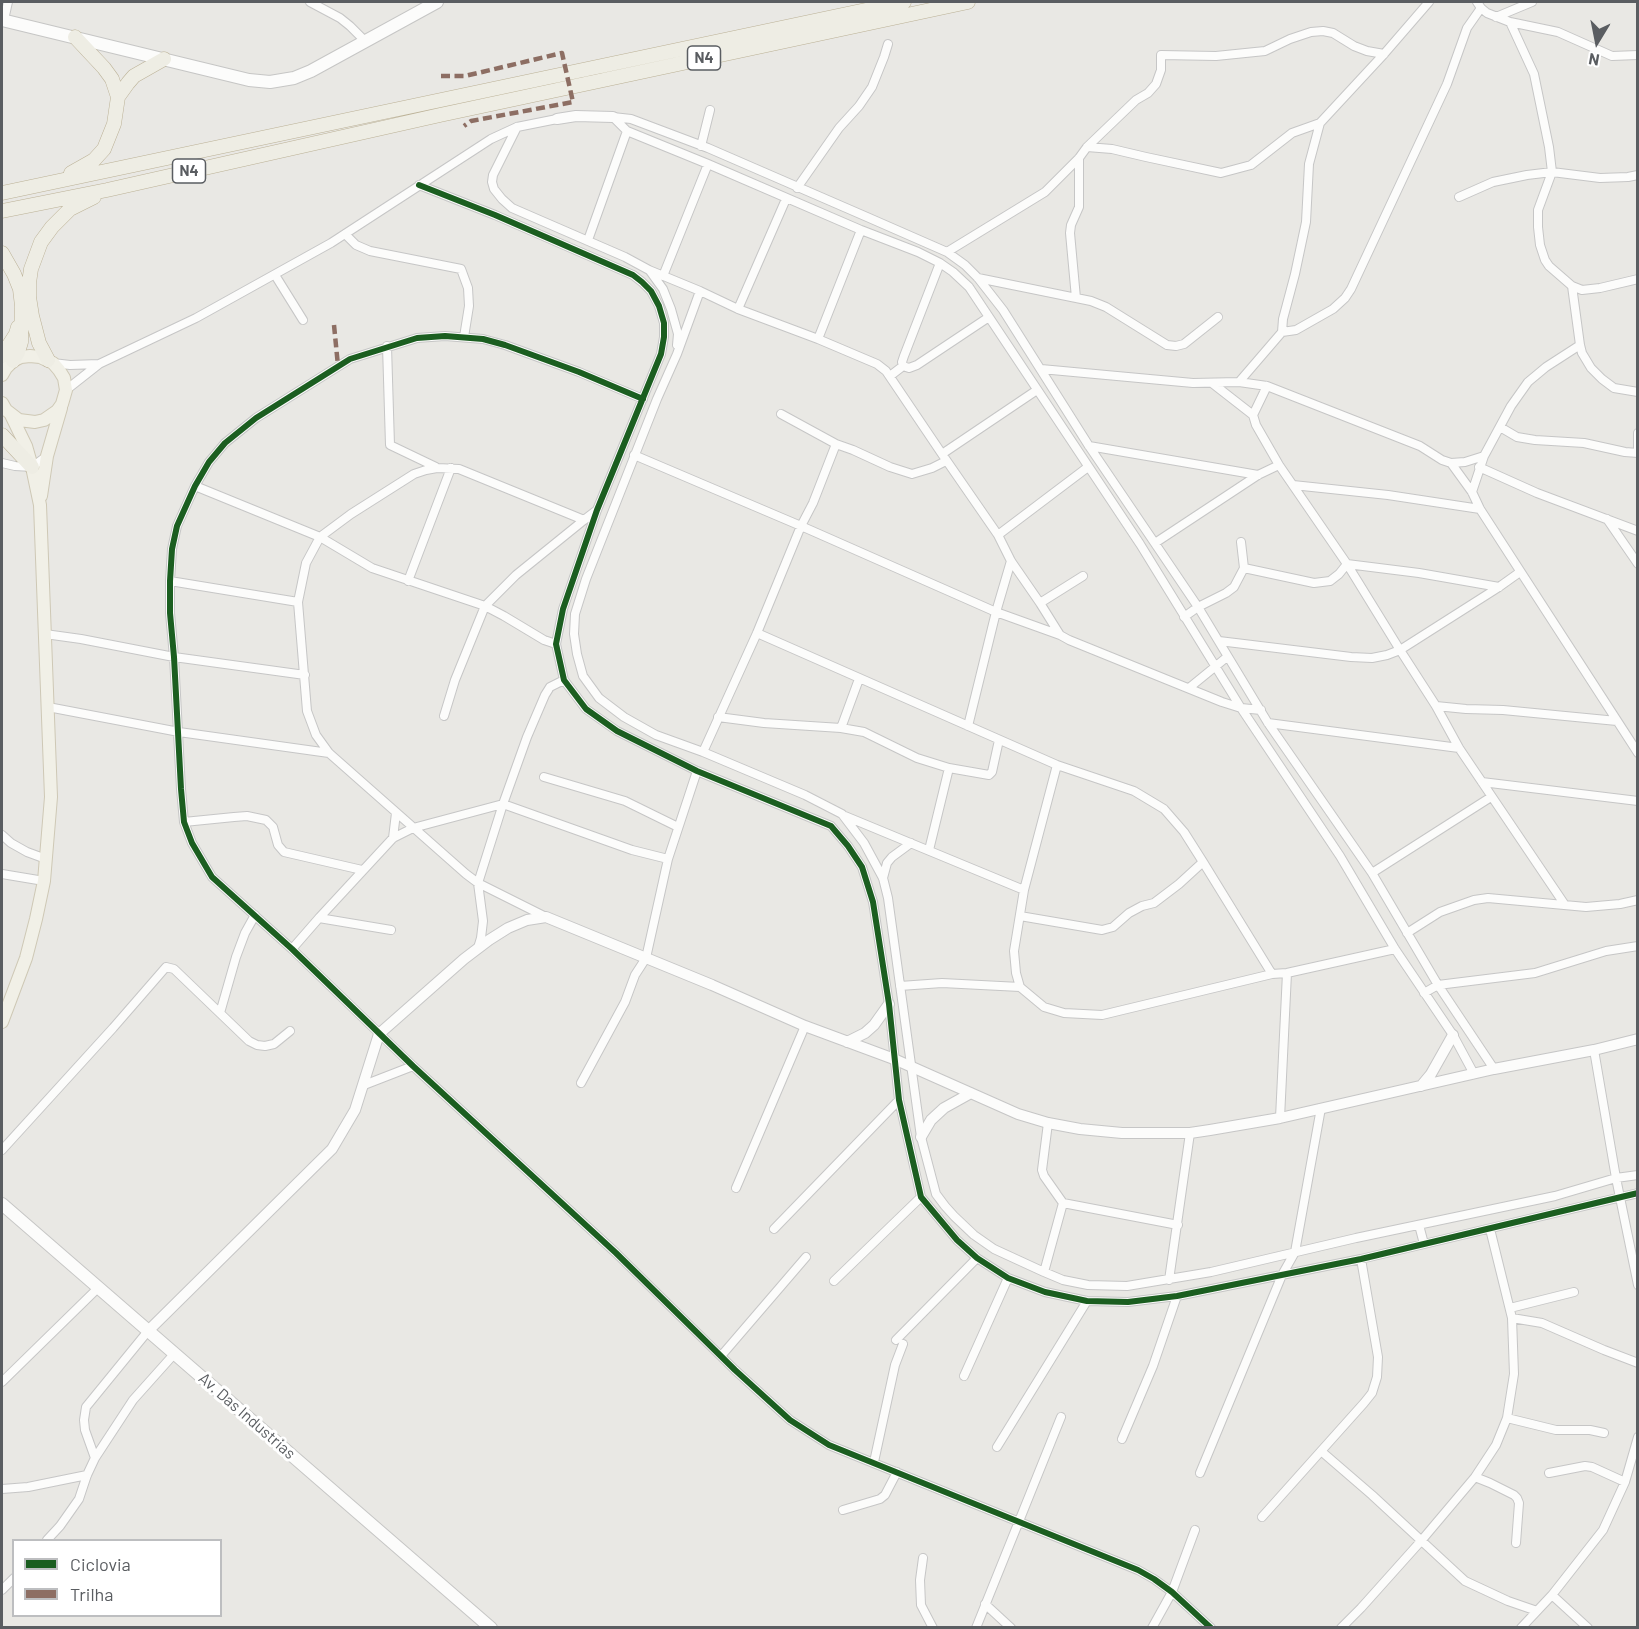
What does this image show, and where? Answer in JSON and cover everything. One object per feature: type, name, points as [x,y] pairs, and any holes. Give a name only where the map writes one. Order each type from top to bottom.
[{"type":"highway","name":"N4","points":[[2,194],[904,2]]},
{"type":"highway","name":"N4","points":[[2,211],[968,2]]},
{"type":"highway","points":[[46,183],[94,160],[104,149],[114,124],[118,97],[112,79],[75,37]]},
{"type":"highway","points":[[118,97],[134,76],[164,59]]},
{"type":"highway","points":[[50,362],[39,343],[29,297],[34,258],[41,242],[58,220],[70,209],[107,190]]},
{"type":"highway","points":[[2,253],[14,273],[20,289],[22,306],[21,342],[18,352],[5,366]]},
{"type":"highway","points":[[2,435],[32,466]]},
{"type":"main road","points":[[3,20],[249,80],[283,81],[311,71],[437,2]]},
{"type":"main road","points":[[5,366],[21,357],[40,357],[50,362],[64,378],[66,390],[47,456],[40,505]]},
{"type":"main road","points":[[5,409],[19,420],[35,422],[51,417],[62,404]]},
{"type":"main road","points":[[2,1022],[26,958],[44,881],[51,796],[40,505],[26,446],[5,409]]},
{"type":"main road","name":"Av. Das Industrias","points":[[2,1204],[491,1628]]},
{"type":"street","points":[[3,20],[8,2]]},
{"type":"street","points":[[310,2],[340,18],[366,42]]},
{"type":"street","points":[[1087,147],[1112,148],[1221,173],[1251,165],[1292,133],[1320,123],[1429,2]]},
{"type":"street","points":[[1496,17],[1532,2]]},
{"type":"street","points":[[1282,332],[1296,330],[1333,309],[1352,289],[1447,84],[1467,28],[1479,5],[1496,17],[1558,32],[1612,56],[1638,55]]},
{"type":"street","points":[[1510,22],[1534,74],[1550,147],[1552,172],[1538,210],[1540,245],[1549,266],[1572,286],[1582,290],[1638,279]]},
{"type":"street","points":[[946,252],[1045,192],[1087,147],[1156,84],[1161,70],[1161,55],[1216,56],[1265,51],[1290,39],[1323,32],[1333,33],[1354,46],[1384,54]]},
{"type":"street","points":[[797,188],[839,128],[872,87],[888,44]]},
{"type":"street","points":[[701,146],[710,110]]},
{"type":"street","points":[[66,390],[99,364],[196,318],[345,234],[491,139],[517,127],[576,116],[631,118],[946,252],[978,278],[1003,310],[1089,446],[1198,607],[1268,723],[1372,873],[1438,985],[1494,1069]]},
{"type":"street","points":[[613,117],[627,131],[918,252],[940,263],[969,287],[1140,544],[1241,708],[1340,856],[1395,949],[1453,1035],[1474,1074]]},
{"type":"street","points":[[1239,382],[1282,332],[1306,222],[1309,164],[1320,123]]},
{"type":"street","points":[[517,127],[493,175],[492,182],[494,189],[502,199],[513,208],[738,309],[877,364],[890,376],[998,535],[1011,561],[1060,635]]},
{"type":"street","points":[[588,240],[627,131]]},
{"type":"street","points":[[1076,298],[1070,233],[1079,207],[1079,158]]},
{"type":"street","points":[[663,276],[708,164]]},
{"type":"street","points":[[1459,197],[1493,182],[1527,175],[1552,172],[1600,178],[1638,175]]},
{"type":"street","points":[[419,185],[633,275],[651,291],[660,306],[664,323],[661,354],[597,510],[566,600],[556,644],[564,680],[586,709],[617,731],[697,771],[831,826],[842,839],[862,867],[873,902],[889,1004],[898,1100],[921,1197],[957,1240],[977,1258],[1008,1278],[1045,1292],[1087,1301],[1128,1302],[1177,1296],[1361,1259],[1638,1193]]},
{"type":"street","points":[[738,309],[786,199]]},
{"type":"street","points":[[818,339],[861,230]]},
{"type":"street","points":[[345,234],[356,245],[370,251],[461,269],[468,288],[469,306],[464,337]]},
{"type":"street","points":[[903,366],[904,356],[940,263]]},
{"type":"street","points":[[649,270],[663,289],[671,309],[678,334],[677,354]]},
{"type":"street","points":[[275,275],[303,320]]},
{"type":"street","points":[[978,278],[1091,301],[1167,345],[1184,344],[1218,317]]},
{"type":"street","points":[[1572,286],[1580,345],[1591,368],[1614,388],[1638,392]]},
{"type":"street","points":[[700,291],[677,354],[634,455],[586,579],[575,614],[576,654],[583,676],[599,698],[624,717],[656,735],[703,752],[805,795],[842,814],[1024,890]]},
{"type":"street","points":[[903,366],[909,368],[916,365],[989,317]]},
{"type":"street","points":[[643,399],[579,372],[483,339],[445,336],[417,338],[350,359],[256,417],[225,443],[209,462],[195,486],[177,526],[172,549],[170,614],[184,822],[192,843],[213,877],[412,1066],[616,1253],[790,1420],[829,1445],[1138,1570],[1154,1578],[1172,1592],[1211,1628]]},
{"type":"street","points":[[1472,492],[1484,456],[1511,406],[1528,382],[1580,345]]},
{"type":"street","points":[[387,346],[390,445],[437,468]]},
{"type":"street","points":[[50,362],[70,365],[99,364]]},
{"type":"street","points":[[890,376],[903,366]]},
{"type":"street","points":[[1041,369],[1193,383],[1239,382],[1267,386],[1420,446],[1451,464],[1472,492],[1480,509],[1520,572],[1638,753]]},
{"type":"street","points":[[1212,383],[1253,416],[1279,465],[1347,564],[1436,706],[1459,748],[1565,905]]},
{"type":"street","points":[[1253,416],[1267,386]]},
{"type":"street","points":[[781,414],[836,444],[912,474],[932,468],[1036,390]]},
{"type":"street","points":[[1500,427],[1517,437],[1584,443],[1625,452],[1638,452],[1638,433]]},
{"type":"street","points":[[703,752],[757,633],[836,444]]},
{"type":"street","points":[[1089,446],[1258,475]]},
{"type":"street","points":[[634,455],[996,612],[1060,635],[1241,708],[1261,710]]},
{"type":"street","points":[[2,463],[32,466],[47,456]]},
{"type":"street","points":[[1451,464],[1484,456]]},
{"type":"street","points":[[1155,543],[1258,475],[1279,465]]},
{"type":"street","points":[[998,535],[1088,467]]},
{"type":"street","points":[[1479,467],[1537,493],[1638,531]]},
{"type":"street","points":[[408,581],[451,468]]},
{"type":"street","points":[[584,520],[459,469],[426,470],[414,474],[351,514],[320,537],[306,563],[298,602],[308,711],[316,735],[329,753],[466,874],[478,883],[546,917],[805,1026],[894,1059],[1018,1114],[1080,1129],[1122,1133],[1190,1133],[1280,1118],[1638,1039]]},
{"type":"street","points":[[1293,484],[1480,509]]},
{"type":"street","points":[[195,486],[320,537],[372,568],[485,606],[544,640],[556,644]]},
{"type":"street","points":[[444,717],[459,670],[485,606],[516,575],[597,510]]},
{"type":"street","points":[[1606,519],[1638,564]]},
{"type":"street","points":[[1184,617],[1198,607],[1226,594],[1234,587],[1244,568],[1241,542]]},
{"type":"street","points":[[968,726],[1011,561]]},
{"type":"street","points":[[1244,568],[1314,583],[1330,581],[1347,564]]},
{"type":"street","points":[[1347,564],[1419,573],[1499,587]]},
{"type":"street","points":[[1219,641],[1351,657],[1371,658],[1387,655],[1400,650],[1520,572]]},
{"type":"street","points":[[1040,603],[1083,576]]},
{"type":"street","points":[[170,581],[298,602]]},
{"type":"street","points":[[757,633],[1058,765],[1134,791],[1164,809],[1184,832],[1203,861],[1272,974]]},
{"type":"street","points":[[45,634],[174,657],[305,675]]},
{"type":"street","points":[[1189,688],[1227,657]]},
{"type":"street","points":[[841,728],[859,679]]},
{"type":"street","points":[[478,948],[483,921],[478,883],[503,804],[545,695],[550,687],[564,680]]},
{"type":"street","points":[[1436,706],[1617,721]]},
{"type":"street","points":[[48,707],[179,732],[329,753]]},
{"type":"street","points":[[718,717],[764,723],[841,728],[869,734],[917,758],[949,768],[989,775],[993,772],[999,740]]},
{"type":"street","points":[[1268,723],[1459,748]]},
{"type":"street","points":[[1058,765],[1024,890],[1014,951],[1020,987],[1044,1007],[1064,1013],[1102,1015],[1272,974],[1287,973],[1395,949]]},
{"type":"street","points":[[929,850],[949,768]]},
{"type":"street","points":[[581,1083],[625,1002],[635,975],[646,958],[668,859],[697,771]]},
{"type":"street","points":[[544,777],[625,801],[678,827]]},
{"type":"street","points":[[1482,782],[1638,801]]},
{"type":"street","points":[[1372,873],[1491,797]]},
{"type":"street","points":[[292,950],[393,838],[413,828],[503,804],[632,850],[668,859]]},
{"type":"street","points":[[393,838],[396,813]]},
{"type":"street","points":[[842,814],[864,843],[883,878],[888,898],[921,1137],[936,1194],[974,1235],[994,1249],[1044,1272],[1063,1280],[1088,1284],[1127,1286],[1169,1280],[1555,1196],[1616,1178],[1638,1175]]},
{"type":"street","points":[[184,822],[247,816],[266,820],[273,827],[278,844],[284,852],[362,870]]},
{"type":"street","points":[[2,835],[19,848],[46,859]]},
{"type":"street","points":[[883,878],[887,863],[892,856],[911,843]]},
{"type":"street","points":[[1020,916],[1102,930],[1113,927],[1129,913],[1154,903],[1179,884],[1203,861]]},
{"type":"street","points":[[2,874],[44,881]]},
{"type":"street","points":[[1407,933],[1440,912],[1474,900],[1488,898],[1586,908],[1638,900]]},
{"type":"street","points":[[220,1013],[236,957],[255,915]]},
{"type":"street","points":[[95,1458],[85,1430],[86,1407],[148,1331],[332,1149],[354,1110],[379,1034],[478,948],[517,924],[546,917]]},
{"type":"street","points":[[319,918],[391,930]]},
{"type":"street","points":[[1424,993],[1438,985],[1535,973],[1606,951],[1638,946]]},
{"type":"street","points":[[2,1150],[166,968],[174,969],[249,1041],[266,1046],[274,1044],[290,1031]]},
{"type":"street","points":[[1280,1118],[1287,973]]},
{"type":"street","points":[[900,986],[942,983],[1020,987]]},
{"type":"street","points":[[847,1042],[869,1029],[889,1004]]},
{"type":"street","points":[[736,1188],[805,1026]]},
{"type":"street","points":[[1421,1086],[1431,1074],[1453,1035]]},
{"type":"street","points":[[1594,1050],[1616,1178],[1638,1285]]},
{"type":"street","points":[[364,1085],[412,1066]]},
{"type":"street","points":[[921,1137],[931,1120],[944,1108],[971,1093]]},
{"type":"street","points":[[774,1229],[898,1100]]},
{"type":"street","points":[[1200,1473],[1282,1275],[1295,1252],[1321,1108]]},
{"type":"street","points":[[1048,1123],[1042,1170],[1063,1203],[1178,1225]]},
{"type":"street","points":[[1169,1280],[1190,1133]]},
{"type":"street","points":[[834,1281],[921,1197]]},
{"type":"street","points":[[1044,1272],[1063,1203]]},
{"type":"street","points":[[1419,1225],[1424,1244]]},
{"type":"street","points":[[1341,1628],[1421,1541],[1475,1477],[1496,1445],[1507,1418],[1514,1374],[1512,1318],[1490,1229]]},
{"type":"street","points":[[721,1356],[806,1257]]},
{"type":"street","points":[[874,1462],[900,1342],[977,1258]]},
{"type":"street","points":[[1262,1516],[1372,1393],[1377,1377],[1378,1357],[1361,1259]]},
{"type":"street","points":[[964,1376],[1008,1278]]},
{"type":"street","points":[[2,1382],[98,1288]]},
{"type":"street","points":[[1510,1308],[1574,1292]]},
{"type":"street","points":[[1122,1438],[1153,1366],[1177,1296]]},
{"type":"street","points":[[997,1447],[1087,1301]]},
{"type":"street","points":[[1512,1318],[1542,1323],[1638,1363]]},
{"type":"street","points":[[48,1539],[79,1499],[95,1458],[133,1400],[175,1353]]},
{"type":"street","points":[[976,1628],[1061,1417]]},
{"type":"street","points":[[1507,1418],[1556,1430],[1590,1430],[1604,1433]]},
{"type":"street","points":[[1521,1628],[1552,1595],[1603,1530],[1625,1482],[1638,1437]]},
{"type":"street","points":[[1321,1451],[1465,1581],[1508,1601],[1537,1611]]},
{"type":"street","points":[[1549,1473],[1585,1466],[1625,1482]]},
{"type":"street","points":[[843,1510],[885,1496],[897,1472]]},
{"type":"street","points":[[2,1489],[28,1487],[87,1475]]},
{"type":"street","points":[[1475,1477],[1517,1498],[1519,1503],[1516,1543]]},
{"type":"street","points":[[1152,1628],[1172,1592],[1195,1530]]},
{"type":"street","points":[[923,1558],[920,1580],[921,1605],[933,1628]]},
{"type":"street","points":[[1552,1595],[1588,1628]]},
{"type":"street","points":[[985,1604],[1011,1628]]},
{"type":"marked path","points":[[441,76],[465,76],[562,53],[573,102],[471,121],[464,126]]},
{"type":"marked path","points":[[334,325],[338,366]]},
{"type":"cycle path","points":[[419,185],[495,215],[633,275],[651,291],[659,306],[664,323],[661,354],[597,510],[563,609],[556,644],[564,680],[586,709],[617,731],[697,771],[831,826],[848,846],[862,867],[873,902],[889,1004],[899,1100],[921,1197],[957,1240],[977,1258],[1008,1278],[1045,1292],[1087,1301],[1128,1302],[1177,1296],[1361,1259],[1638,1193]]},
{"type":"cycle path","points":[[643,399],[579,372],[483,339],[445,336],[417,338],[350,359],[256,418],[225,443],[209,462],[195,486],[177,526],[172,549],[170,613],[181,789],[184,822],[192,843],[212,877],[616,1253],[735,1370],[790,1420],[829,1445],[1138,1570],[1172,1592],[1211,1628]]}]
